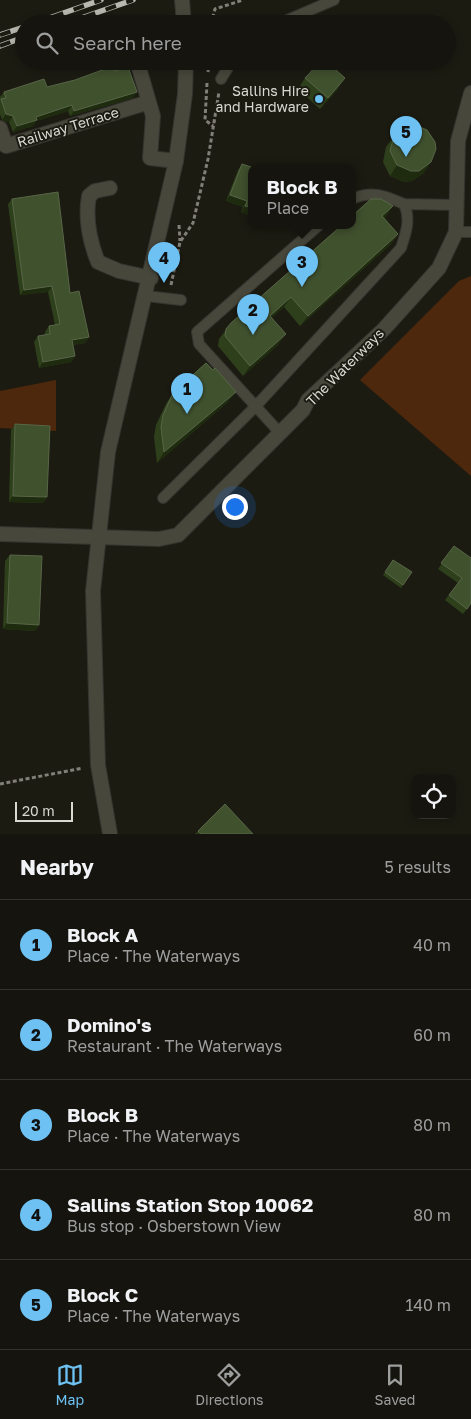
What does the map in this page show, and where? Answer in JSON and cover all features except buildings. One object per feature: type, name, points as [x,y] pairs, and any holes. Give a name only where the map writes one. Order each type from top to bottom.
[{"type":"street","points":[[182,0],[183,15]]},
{"type":"street","points":[[140,70],[153,116],[150,158],[176,161]]},
{"type":"street","points":[[110,834],[98,765],[93,591],[108,452],[151,278],[176,161],[185,94],[186,70]]},
{"type":"street","name":"The Waterways","points":[[0,534],[159,539],[178,535],[303,410],[308,400],[384,329],[439,268],[456,232],[458,141],[471,93]]},
{"type":"street","name":"Railway Terrace","points":[[0,128],[6,146],[149,102]]},
{"type":"street","points":[[110,188],[95,191],[89,196],[91,246],[98,262],[119,271],[151,278]]},
{"type":"lane","points":[[299,15],[334,0]]},
{"type":"lane","points":[[221,79],[226,70]]},
{"type":"lane","points":[[356,197],[364,193],[383,196],[404,204],[456,205]]},
{"type":"lane","points":[[162,498],[255,407],[402,248],[407,230],[408,213],[404,204]]},
{"type":"lane","points":[[280,433],[199,344],[197,332],[315,229]]},
{"type":"lane","points":[[456,232],[471,232]]},
{"type":"lane","points":[[146,296],[181,300]]},
{"type":"path","points":[[213,15],[215,9],[242,0]]},
{"type":"path","points":[[208,70],[205,120],[213,126]]},
{"type":"path","points":[[168,300],[180,242],[192,222],[208,159],[221,79]]},
{"type":"path","points":[[0,784],[98,765]]},
{"type":"shaded area","points":[[471,276],[471,476],[360,380],[459,281]]},
{"type":"shaded area","points":[[56,380],[56,431],[0,428],[0,391]]},
{"type":"railway","points":[[58,15],[101,0]]},
{"type":"railway","points":[[90,15],[133,0]]},
{"type":"railway","points":[[0,35],[15,30]]},
{"type":"railway","points":[[0,46],[15,40]]},
{"type":"place","name":"Sallins Hire and Hardware","points":[[319,99]]},
{"type":"place","name":"Block C","points":[[406,157]]},
{"type":"place","name":"Sallins Station Stop 10062","points":[[164,283]]},
{"type":"place","name":"Block B","points":[[302,287]]},
{"type":"place","name":"Domino's","points":[[253,335]]},
{"type":"place","name":"Block A","points":[[187,414]]}]
